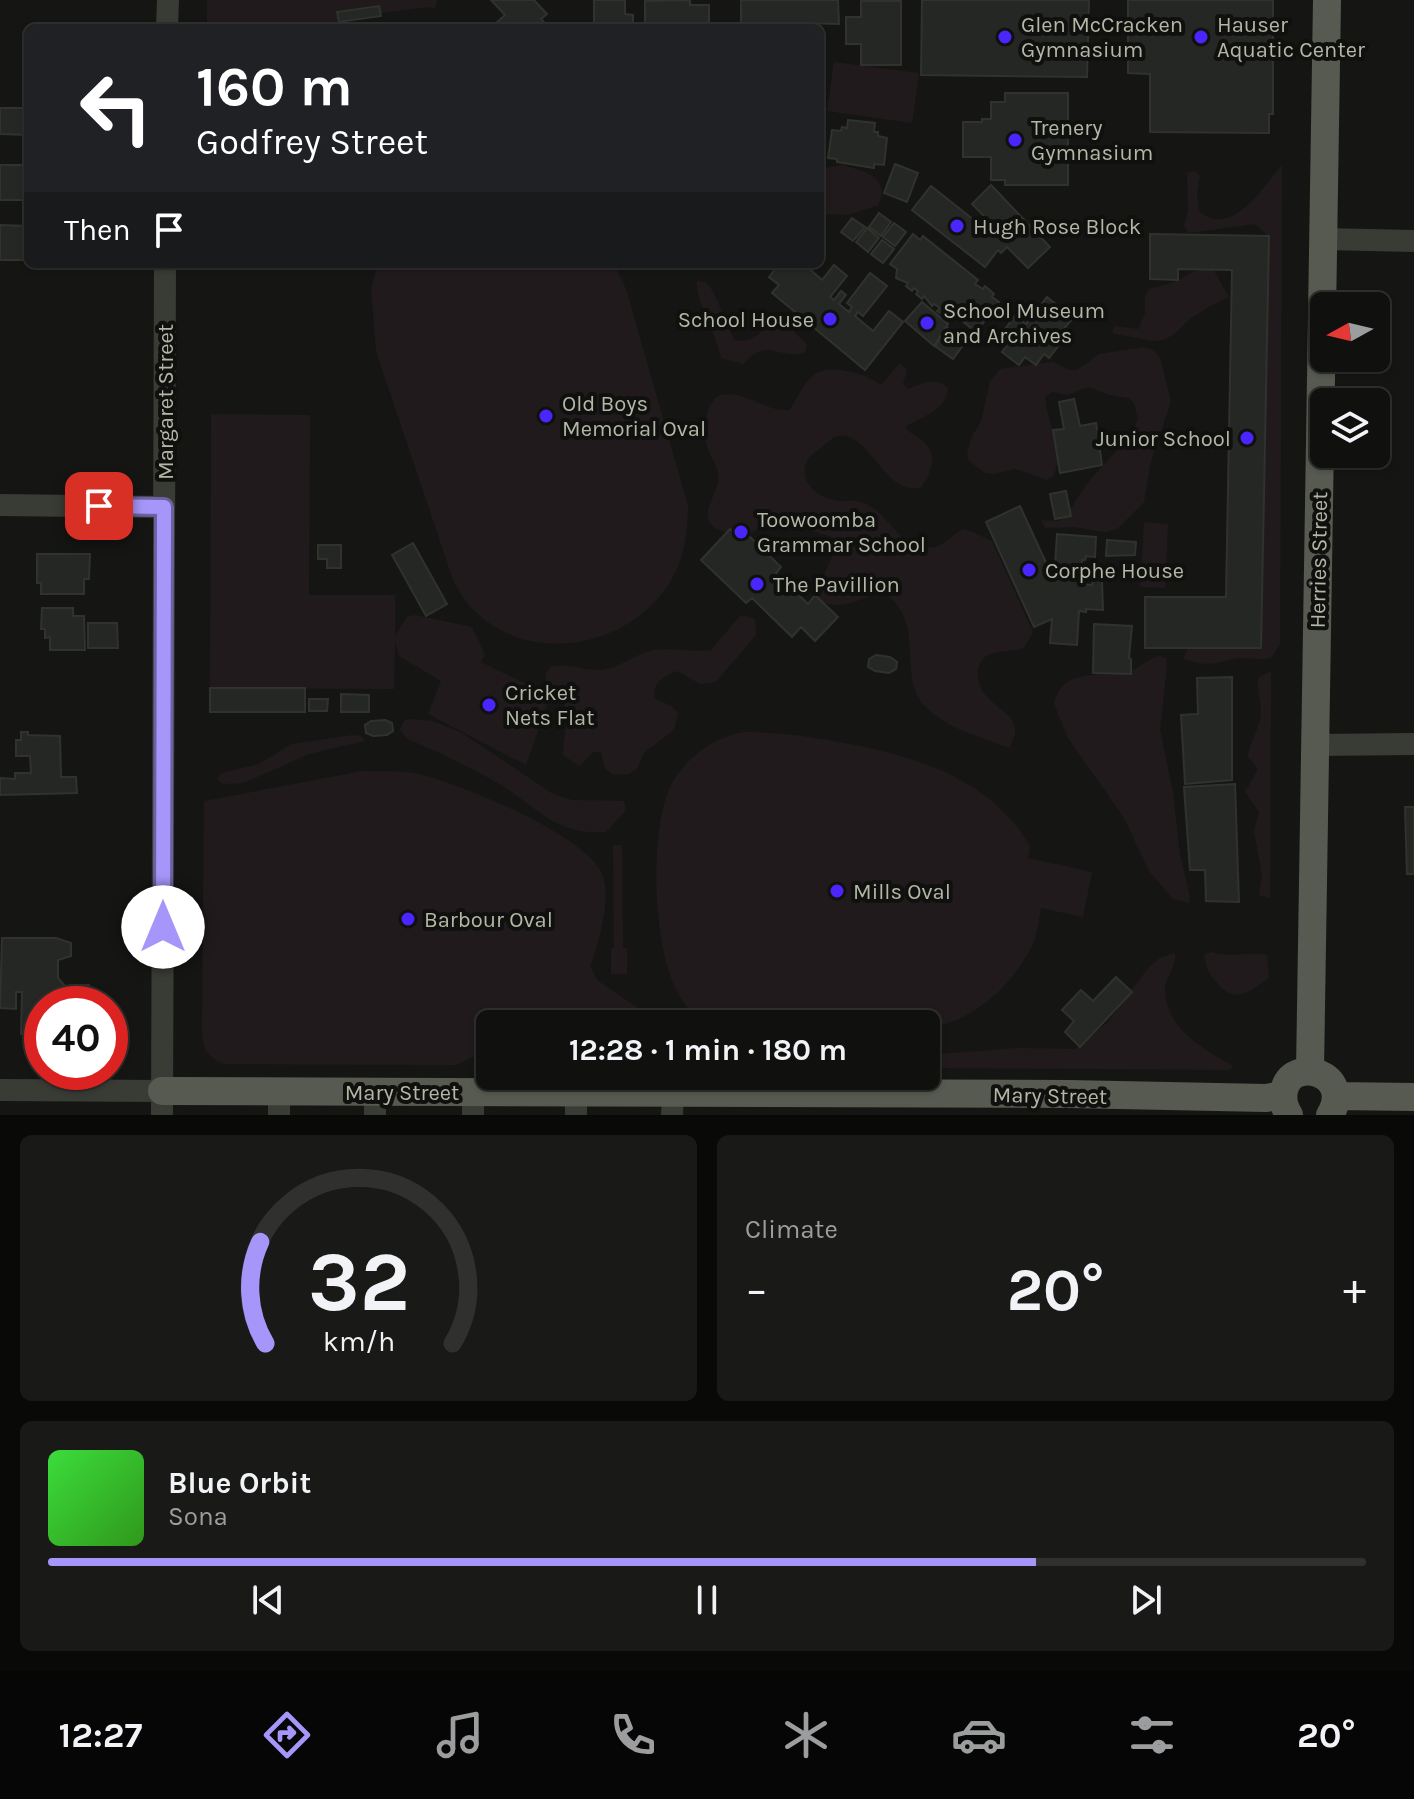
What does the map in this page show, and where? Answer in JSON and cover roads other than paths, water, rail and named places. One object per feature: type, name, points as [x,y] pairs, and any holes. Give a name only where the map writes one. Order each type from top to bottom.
[{"type":"main road","name":"Herries Street","points":[[1310,1071],[1327,0]]},
{"type":"main road","points":[[1286,1105],[1289,1080],[1310,1071],[1331,1081],[1333,1106],[1414,1097]]},
{"type":"main road","name":"Mary Street","points":[[162,1103],[1165,1106],[1266,1098],[1286,1105]]},
{"type":"street","points":[[167,24],[168,0]]},
{"type":"street","points":[[1323,239],[1414,241]]},
{"type":"street","name":"Margaret Street","points":[[162,1103],[165,268]]},
{"type":"street","points":[[0,505],[164,507]]},
{"type":"street","points":[[1315,745],[1414,744]]},
{"type":"street","name":"Mary Street","points":[[0,1090],[162,1103]]},
{"type":"place","name":"Glen McCracken Gymnasium","points":[[1005,37]]},
{"type":"place","name":"Hauser Aquatic Center","points":[[1201,37]]},
{"type":"place","name":"Trenery Gymnasium","points":[[1015,140]]},
{"type":"place","name":"Hugh Rose Block","points":[[957,226]]},
{"type":"place","name":"School House","points":[[830,319]]},
{"type":"place","name":"School Museum and Archives","points":[[927,323]]},
{"type":"place","name":"Old Boys Memorial Oval","points":[[546,416]]},
{"type":"place","name":"Junior School","points":[[1247,438]]},
{"type":"place","name":"Toowoomba Grammar School","points":[[741,532]]},
{"type":"place","name":"Corphe House","points":[[1029,570]]},
{"type":"place","name":"The Pavillion","points":[[757,584]]},
{"type":"place","name":"Cricket Nets Flat","points":[[489,705]]},
{"type":"place","name":"Mills Oval","points":[[837,891]]},
{"type":"place","name":"Barbour Oval","points":[[408,919]]}]
